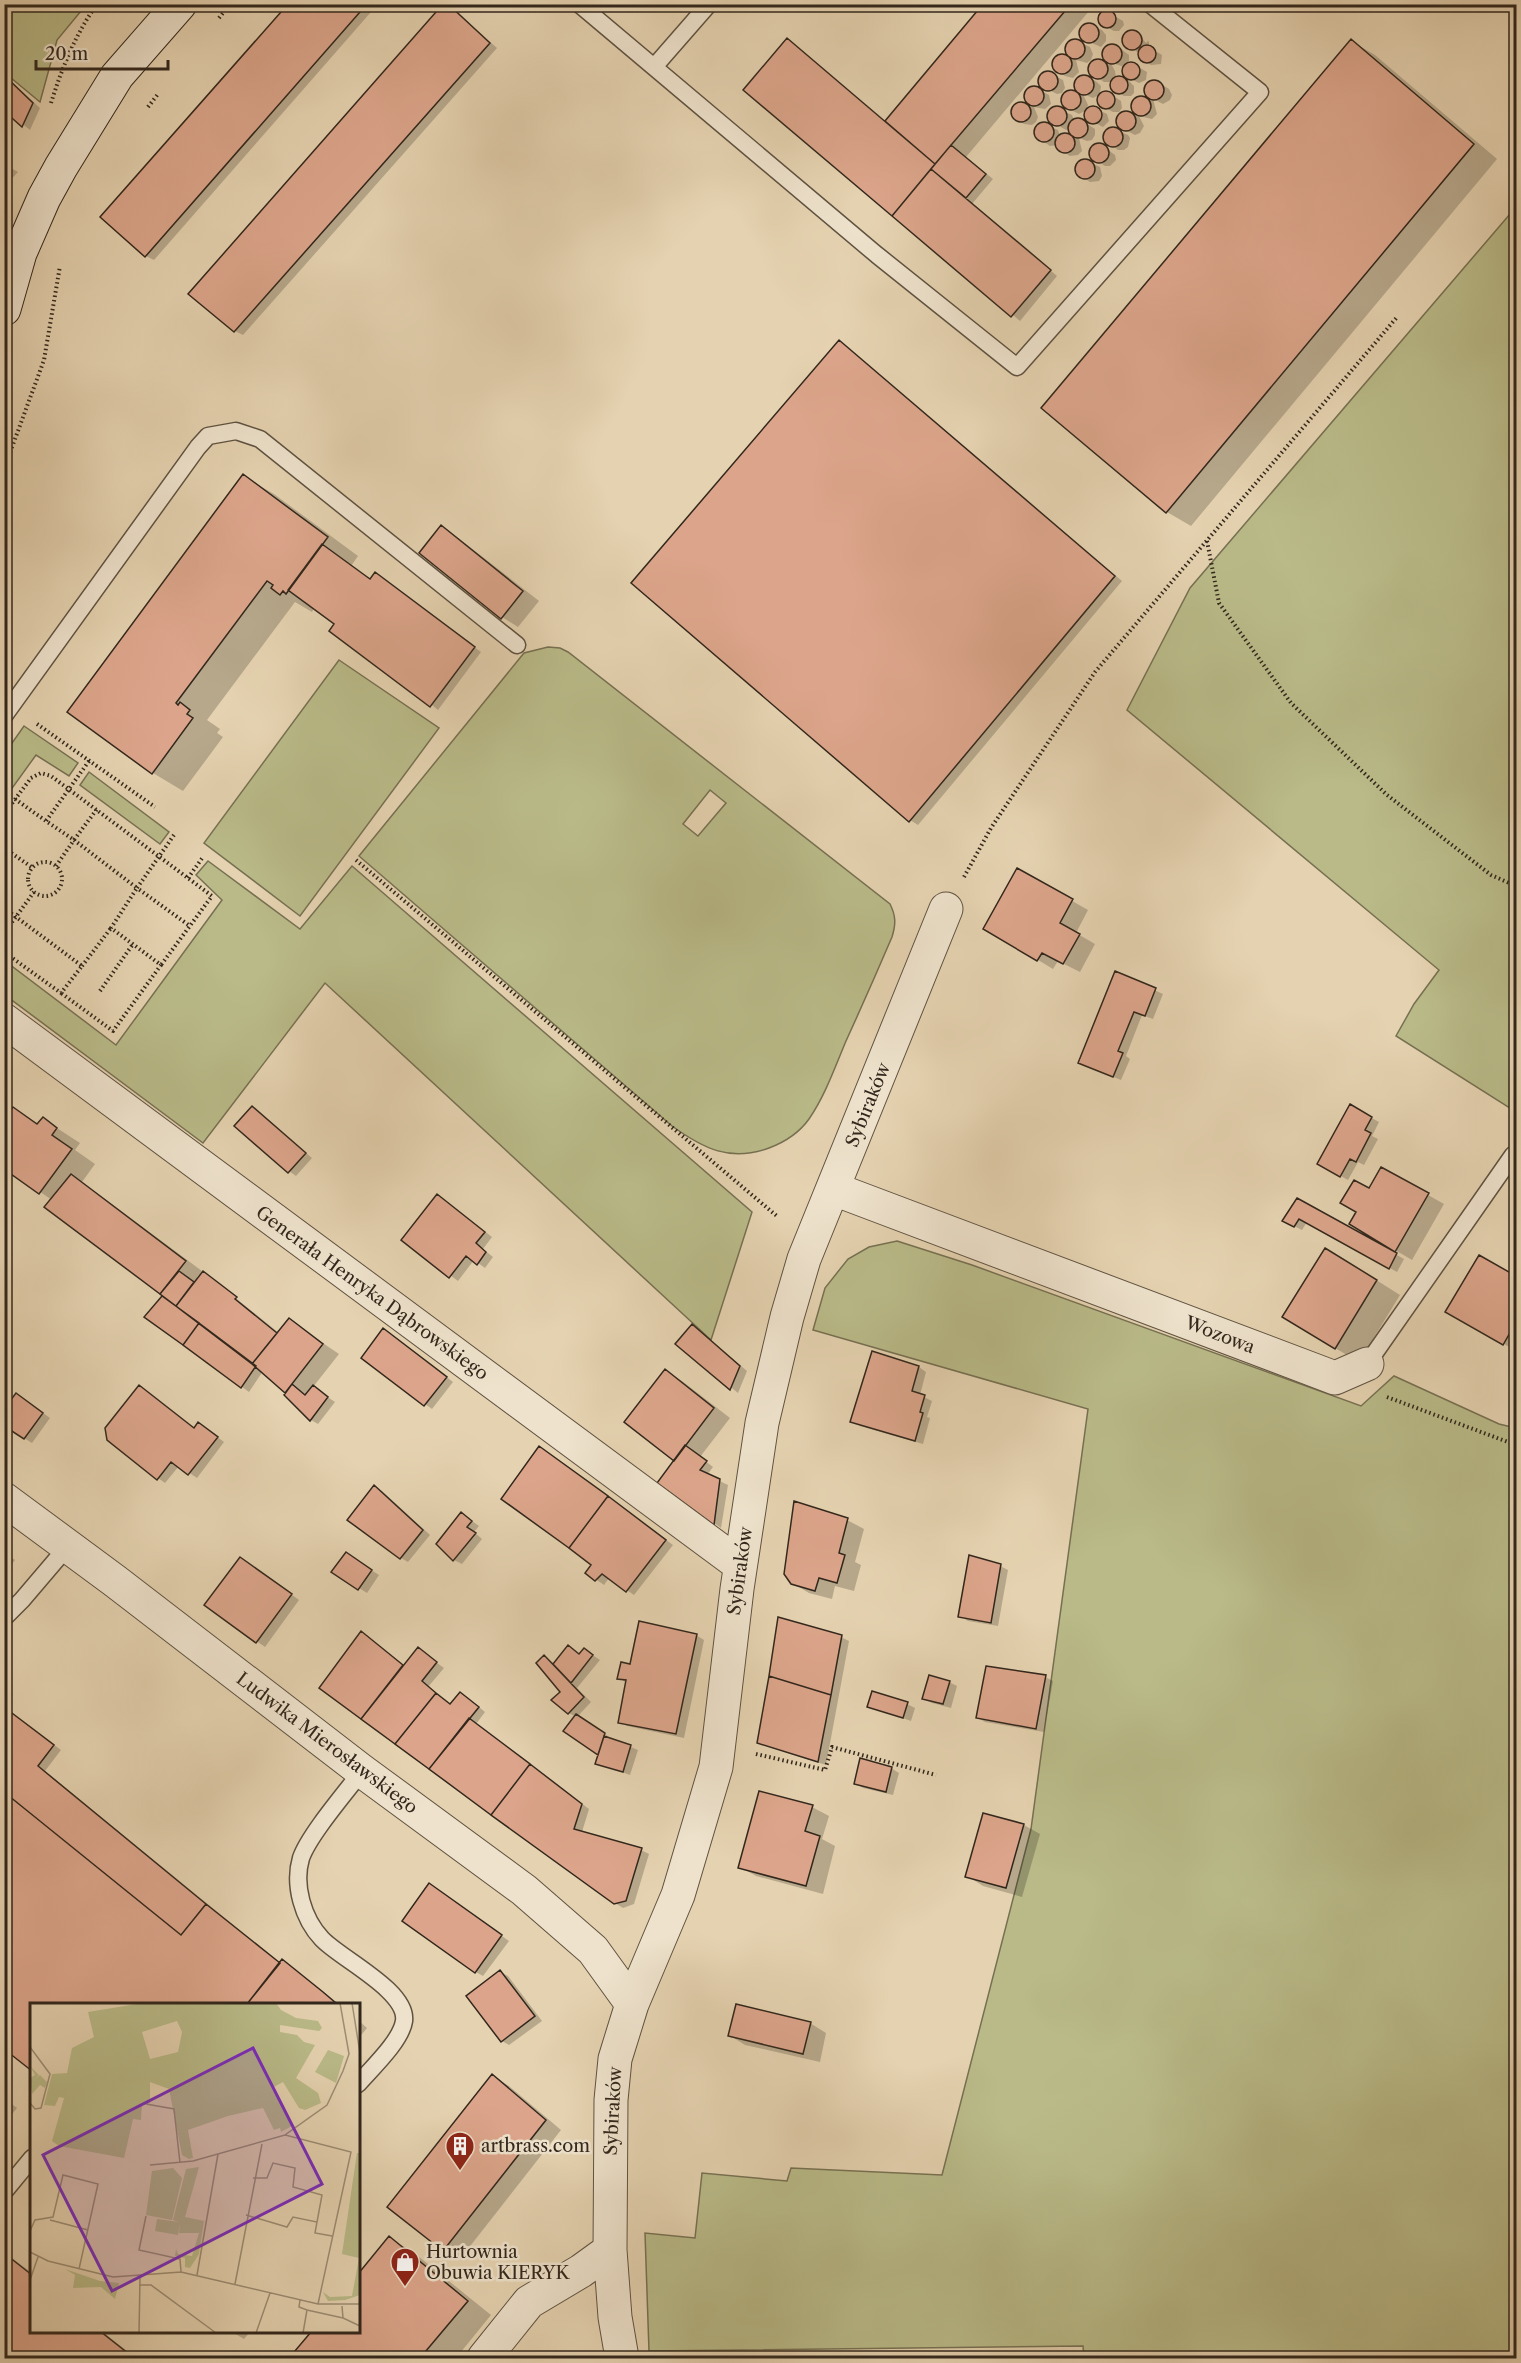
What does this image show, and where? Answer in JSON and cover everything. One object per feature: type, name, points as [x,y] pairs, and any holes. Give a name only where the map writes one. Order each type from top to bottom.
[{"type":"street","points":[[4,309],[20,253],[44,198],[61,167],[117,76],[180,4]]},
{"type":"street","name":"Sybiraków","points":[[622,2358],[615,2317],[610,2250],[611,2100],[615,2059],[632,2004],[678,1895],[716,1767],[740,1565],[762,1423],[787,1317],[804,1259],[946,909]]},
{"type":"street","name":"Generała Henryka Dąbrowskiego","points":[[4,1020],[740,1565]]},
{"type":"street","name":"Wozowa","points":[[834,1189],[1335,1378]]},
{"type":"street","points":[[1335,1378],[1367,1364]]},
{"type":"street","name":"Ludwika Mierosławskiego","points":[[4,1499],[362,1771],[524,1890],[593,1950],[632,2004]]},
{"type":"street","points":[[484,2358],[529,2302],[581,2271],[610,2250]]},
{"type":"lane","points":[[579,4],[877,255],[1017,367],[1260,92],[1150,4]]},
{"type":"lane","points":[[654,67],[709,4]]},
{"type":"lane","points":[[8,711],[198,447],[208,436],[236,431],[260,439],[517,645]]},
{"type":"lane","points":[[1367,1364],[1513,1155]]},
{"type":"lane","points":[[4,1618],[68,1546]]},
{"type":"lane","points":[[360,2082],[399,2035],[404,2020],[403,2008],[394,1995],[321,1939],[299,1897],[298,1874],[309,1842],[362,1771]]},
{"type":"lane","points":[[4,2192],[30,2160]]},
{"type":"path","points":[[215,22],[230,4]]},
{"type":"path","points":[[145,111],[159,93]]},
{"type":"path","points":[[946,909],[991,828],[1095,672],[1398,316]]},
{"type":"path","points":[[1207,540],[1219,603],[1291,703],[1387,795],[1491,875],[1516,886]]},
{"type":"path","points":[[8,711],[89,761],[155,807]]},
{"type":"path","points":[[46,820],[89,761]]},
{"type":"path","points":[[4,814],[31,778],[41,773],[51,776],[212,896],[112,1030],[4,952]]},
{"type":"path","points":[[15,799],[189,926]]},
{"type":"path","points":[[56,866],[97,809]]},
{"type":"path","points":[[62,993],[111,928],[174,835]]},
{"type":"path","points":[[4,848],[33,868]]},
{"type":"path","points":[[188,878],[203,857]]},
{"type":"path","points":[[356,860],[811,1244]]},
{"type":"path","points":[[42,863],[56,866],[60,870],[62,880],[58,890],[49,896],[34,892],[29,883],[33,868],[42,863]]},
{"type":"path","points":[[4,933],[34,892]]},
{"type":"path","points":[[4,908],[82,966]]},
{"type":"path","points":[[111,928],[161,965]]},
{"type":"path","points":[[100,990],[133,944]]},
{"type":"path","points":[[1335,1378],[1516,1445]]},
{"type":"path","points":[[719,1746],[825,1770],[832,1747],[936,1775]]},
{"type":"green space","points":[[4,5],[86,5],[57,40],[40,102],[5,73]]},
{"type":"green space","points":[[1516,207],[1516,1112],[1396,1036],[1414,1004],[1439,970],[1127,710],[1190,588]]},
{"type":"green space","points":[[548,647],[560,648],[568,652],[890,904],[895,920],[892,937],[825,1091],[805,1124],[781,1143],[755,1152],[730,1153],[706,1147],[672,1126],[359,856],[524,653]],"holes":[[[710,790],[726,803],[698,836],[683,824]]]},
{"type":"green space","points":[[339,660],[439,728],[300,916],[204,843]]},
{"type":"green space","points":[[24,726],[78,763],[69,776],[36,755],[5,798],[5,753]]},
{"type":"green space","points":[[89,772],[169,832],[160,844],[80,785]]},
{"type":"green space","points":[[208,861],[300,929],[352,866],[752,1212],[711,1340],[325,983],[203,1143],[5,995],[5,961],[116,1045],[222,900],[196,875]]},
{"type":"green space","points":[[897,1241],[972,1265],[1361,1406],[1394,1376],[1499,1424],[1516,1428],[1516,2358],[1084,2358],[1083,2346],[649,2351],[645,2233],[695,2238],[702,2173],[787,2181],[791,2168],[942,2175],[1031,1829],[1088,1409],[813,1330],[825,1288],[848,1259],[869,1247]]},
{"type":"building","points":[[288,4],[367,4],[145,257],[100,217]]},
{"type":"building","points":[[443,4],[448,4],[490,43],[234,332],[188,294]]},
{"type":"building","points":[[983,4],[1071,4],[935,164],[885,121]]},
{"type":"building","points":[[1107,10],[1113,13],[1116,19],[1113,25],[1107,28],[1101,25],[1098,19],[1101,13]]},
{"type":"building","points":[[1089,23],[1096,26],[1099,33],[1096,40],[1089,43],[1082,40],[1079,33],[1082,26]]},
{"type":"building","points":[[1132,30],[1139,33],[1142,40],[1139,47],[1132,50],[1125,47],[1122,40],[1125,33]]},
{"type":"building","points":[[787,38],[935,164],[892,216],[743,90]]},
{"type":"building","points":[[1075,39],[1082,42],[1085,49],[1082,56],[1075,59],[1068,56],[1065,49],[1068,42]]},
{"type":"building","points":[[1351,39],[1474,144],[1166,513],[1041,408]]},
{"type":"building","points":[[1112,44],[1119,47],[1122,54],[1119,61],[1112,64],[1105,61],[1102,54],[1105,47]]},
{"type":"building","points":[[1147,45],[1153,48],[1156,54],[1153,60],[1147,63],[1141,60],[1138,54],[1141,48]]},
{"type":"building","points":[[1062,54],[1069,57],[1072,64],[1069,71],[1062,74],[1055,71],[1052,64],[1055,57]]},
{"type":"building","points":[[1098,59],[1105,62],[1108,69],[1105,76],[1098,79],[1091,76],[1088,69],[1091,62]]},
{"type":"building","points":[[1131,62],[1137,65],[1140,71],[1137,77],[1131,80],[1125,77],[1122,71],[1125,65]]},
{"type":"building","points":[[1048,71],[1055,74],[1058,81],[1055,88],[1048,91],[1041,88],[1038,81],[1041,74]]},
{"type":"building","points":[[1084,75],[1091,78],[1094,85],[1091,92],[1084,95],[1077,92],[1074,85],[1077,78]]},
{"type":"building","points":[[1119,76],[1125,79],[1128,85],[1125,91],[1119,94],[1113,91],[1110,85],[1113,79]]},
{"type":"building","points":[[7,78],[33,103],[22,127],[4,111],[4,82]]},
{"type":"building","points":[[1154,80],[1161,83],[1164,90],[1161,97],[1154,100],[1147,97],[1144,90],[1147,83]]},
{"type":"building","points":[[1034,86],[1041,89],[1044,96],[1041,103],[1034,106],[1027,103],[1024,96],[1027,89]]},
{"type":"building","points":[[1071,90],[1078,93],[1081,100],[1078,107],[1071,110],[1064,107],[1061,100],[1064,93]]},
{"type":"building","points":[[1106,91],[1112,94],[1115,100],[1112,106],[1106,109],[1100,106],[1097,100],[1100,94]]},
{"type":"building","points":[[1141,96],[1148,99],[1151,106],[1148,113],[1141,116],[1134,113],[1131,106],[1134,99]]},
{"type":"building","points":[[1021,102],[1028,105],[1031,112],[1028,119],[1021,122],[1014,119],[1011,112],[1014,105]]},
{"type":"building","points":[[1057,106],[1064,109],[1067,116],[1064,123],[1057,126],[1050,123],[1047,116],[1050,109]]},
{"type":"building","points":[[1093,106],[1099,109],[1102,115],[1099,121],[1093,124],[1087,121],[1084,115],[1087,109]]},
{"type":"building","points":[[1126,111],[1133,114],[1136,121],[1133,128],[1126,131],[1119,128],[1116,121],[1119,114]]},
{"type":"building","points":[[1078,118],[1085,121],[1088,128],[1085,135],[1078,138],[1071,135],[1068,128],[1071,121]]},
{"type":"building","points":[[1044,122],[1051,125],[1054,132],[1051,139],[1044,142],[1037,139],[1034,132],[1037,125]]},
{"type":"building","points":[[1113,127],[1120,130],[1123,137],[1120,144],[1113,147],[1106,144],[1103,137],[1106,130]]},
{"type":"building","points":[[1065,133],[1072,136],[1075,143],[1072,150],[1065,153],[1058,150],[1055,143],[1058,136]]},
{"type":"building","points":[[1099,143],[1106,146],[1109,153],[1106,160],[1099,163],[1092,160],[1089,153],[1092,146]]},
{"type":"building","points":[[951,145],[986,174],[966,198],[931,169]]},
{"type":"building","points":[[1085,159],[1092,162],[1095,169],[1092,176],[1085,179],[1078,176],[1075,169],[1078,162]]},
{"type":"building","points":[[931,169],[1051,270],[1011,317],[892,216]]},
{"type":"building","points":[[839,340],[1115,576],[909,822],[631,583]]},
{"type":"building","points":[[243,474],[328,537],[286,594],[283,591],[280,595],[271,588],[273,585],[267,581],[176,703],[178,705],[180,702],[190,710],[187,714],[193,718],[152,774],[67,712]]},
{"type":"building","points":[[441,525],[523,591],[501,619],[419,553]]},
{"type":"building","points":[[322,544],[370,579],[375,572],[475,647],[430,707],[329,631],[334,624],[288,590]]},
{"type":"building","points":[[1017,868],[1073,899],[1060,923],[1080,934],[1063,964],[1042,953],[1037,961],[983,929]]},
{"type":"building","points":[[1115,971],[1156,988],[1145,1016],[1134,1012],[1118,1051],[1123,1053],[1113,1077],[1078,1063]]},
{"type":"building","points":[[1350,1104],[1372,1117],[1365,1130],[1371,1133],[1356,1162],[1350,1159],[1340,1177],[1317,1164]]},
{"type":"building","points":[[252,1106],[306,1153],[288,1173],[234,1126]]},
{"type":"building","points":[[13,1107],[37,1124],[43,1117],[57,1128],[52,1135],[72,1149],[39,1194],[4,1169],[4,1119]]},
{"type":"building","points":[[1381,1167],[1429,1193],[1395,1252],[1349,1224],[1356,1212],[1340,1203],[1354,1180],[1369,1188]]},
{"type":"building","points":[[71,1174],[186,1261],[160,1294],[44,1207]]},
{"type":"building","points":[[437,1194],[485,1232],[476,1243],[486,1252],[477,1265],[466,1256],[449,1278],[401,1240]]},
{"type":"building","points":[[1297,1198],[1397,1253],[1389,1269],[1299,1219],[1294,1227],[1282,1221]]},
{"type":"building","points":[[1325,1248],[1377,1280],[1335,1349],[1282,1317]]},
{"type":"building","points":[[1479,1255],[1516,1276],[1516,1322],[1503,1345],[1445,1312]]},
{"type":"building","points":[[179,1271],[194,1282],[176,1306],[160,1294]]},
{"type":"building","points":[[203,1271],[237,1297],[235,1299],[277,1333],[252,1364],[176,1306]]},
{"type":"building","points":[[162,1296],[199,1323],[183,1345],[144,1317]]},
{"type":"building","points":[[289,1318],[323,1344],[285,1393],[252,1364]]},
{"type":"building","points":[[199,1323],[256,1366],[241,1388],[183,1345]]},
{"type":"building","points":[[692,1324],[740,1366],[730,1390],[675,1344]]},
{"type":"building","points":[[383,1328],[447,1377],[424,1406],[361,1358]]},
{"type":"building","points":[[872,1351],[919,1366],[912,1391],[925,1395],[920,1412],[923,1413],[915,1441],[850,1422]]},
{"type":"building","points":[[665,1369],[714,1408],[674,1461],[624,1422]]},
{"type":"building","points":[[292,1384],[305,1395],[313,1385],[328,1397],[310,1421],[284,1395]]},
{"type":"building","points":[[139,1385],[194,1428],[198,1422],[218,1437],[188,1475],[171,1462],[157,1480],[107,1440],[105,1428]]},
{"type":"building","points":[[16,1393],[43,1413],[24,1439],[4,1426],[4,1409]]},
{"type":"building","points":[[685,1445],[707,1461],[700,1470],[720,1479],[714,1525],[657,1483]]},
{"type":"building","points":[[539,1446],[608,1496],[569,1548],[501,1499]]},
{"type":"building","points":[[374,1485],[423,1530],[400,1559],[347,1520]]},
{"type":"building","points":[[608,1496],[666,1540],[626,1592],[602,1574],[595,1581],[585,1573],[591,1565],[569,1548]]},
{"type":"building","points":[[794,1501],[848,1518],[839,1553],[845,1555],[837,1583],[819,1578],[815,1591],[791,1584],[784,1574]]},
{"type":"building","points":[[461,1512],[472,1521],[467,1527],[476,1533],[453,1561],[436,1544]]},
{"type":"building","points":[[346,1552],[372,1570],[358,1590],[331,1572]]},
{"type":"building","points":[[969,1555],[1001,1564],[991,1623],[958,1617]]},
{"type":"building","points":[[240,1557],[292,1594],[256,1643],[204,1605]]},
{"type":"building","points":[[778,1617],[842,1635],[831,1695],[769,1676]]},
{"type":"building","points":[[639,1621],[697,1634],[676,1734],[618,1723],[626,1680],[617,1679],[621,1662],[630,1664]]},
{"type":"building","points":[[361,1631],[403,1665],[361,1719],[319,1688]]},
{"type":"building","points":[[568,1645],[579,1654],[584,1648],[593,1655],[571,1683],[553,1664]]},
{"type":"building","points":[[418,1647],[437,1662],[422,1681],[436,1693],[395,1744],[361,1719]]},
{"type":"building","points":[[544,1655],[584,1697],[568,1714],[551,1700],[560,1692],[536,1663]]},
{"type":"building","points":[[986,1666],[1046,1675],[1036,1729],[976,1718]]},
{"type":"building","points":[[929,1675],[950,1681],[943,1704],[922,1699]]},
{"type":"building","points":[[769,1676],[831,1695],[818,1762],[757,1743]]},
{"type":"building","points":[[872,1691],[908,1702],[903,1718],[867,1707]]},
{"type":"building","points":[[460,1692],[479,1707],[429,1769],[395,1744],[436,1693],[450,1704]]},
{"type":"building","points":[[4,1707],[54,1745],[38,1766],[206,1904],[181,1935],[4,1792]]},
{"type":"building","points":[[576,1714],[605,1733],[598,1755],[563,1731]]},
{"type":"building","points":[[469,1718],[530,1764],[491,1815],[429,1769]]},
{"type":"building","points":[[604,1736],[631,1745],[623,1772],[595,1764]]},
{"type":"building","points":[[860,1758],[892,1767],[886,1792],[854,1784]]},
{"type":"building","points":[[530,1764],[582,1804],[574,1829],[642,1848],[626,1901],[614,1904],[491,1815]]},
{"type":"building","points":[[759,1791],[813,1805],[805,1831],[820,1836],[806,1886],[738,1868]]},
{"type":"building","points":[[4,1792],[181,1935],[206,1904],[280,1963],[248,2003],[30,2003],[30,2069],[4,2049]]},
{"type":"building","points":[[983,1813],[1024,1824],[1006,1888],[965,1877]]},
{"type":"building","points":[[429,1883],[502,1935],[475,1973],[402,1921]]},
{"type":"building","points":[[282,1959],[336,2003],[248,2003]]},
{"type":"building","points":[[500,1970],[535,2016],[501,2042],[466,1996]]},
{"type":"building","points":[[736,2004],[811,2022],[803,2054],[728,2036]]},
{"type":"building","name":"artbrass.com","points":[[492,2074],[546,2120],[443,2251],[387,2207]]},
{"type":"building","name":"Hurtownia Obuwia KIERYK","points":[[389,2236],[468,2301],[420,2358],[289,2358],[310,2333],[360,2333],[360,2272]]},
{"type":"building","points":[[4,2253],[30,2273],[30,2333],[102,2333],[134,2358],[4,2358]]},
{"type":"building","points":[[681,2352],[738,2352],[738,2358],[681,2358]]},
{"type":"building","points":[[1020,2353],[1020,2358],[918,2358],[918,2355]]},
{"type":"place","name":"artbrass.com","points":[[460,2172]]},
{"type":"place","name":"Hurtownia Obuwia KIERYK","points":[[405,2288]]}]
